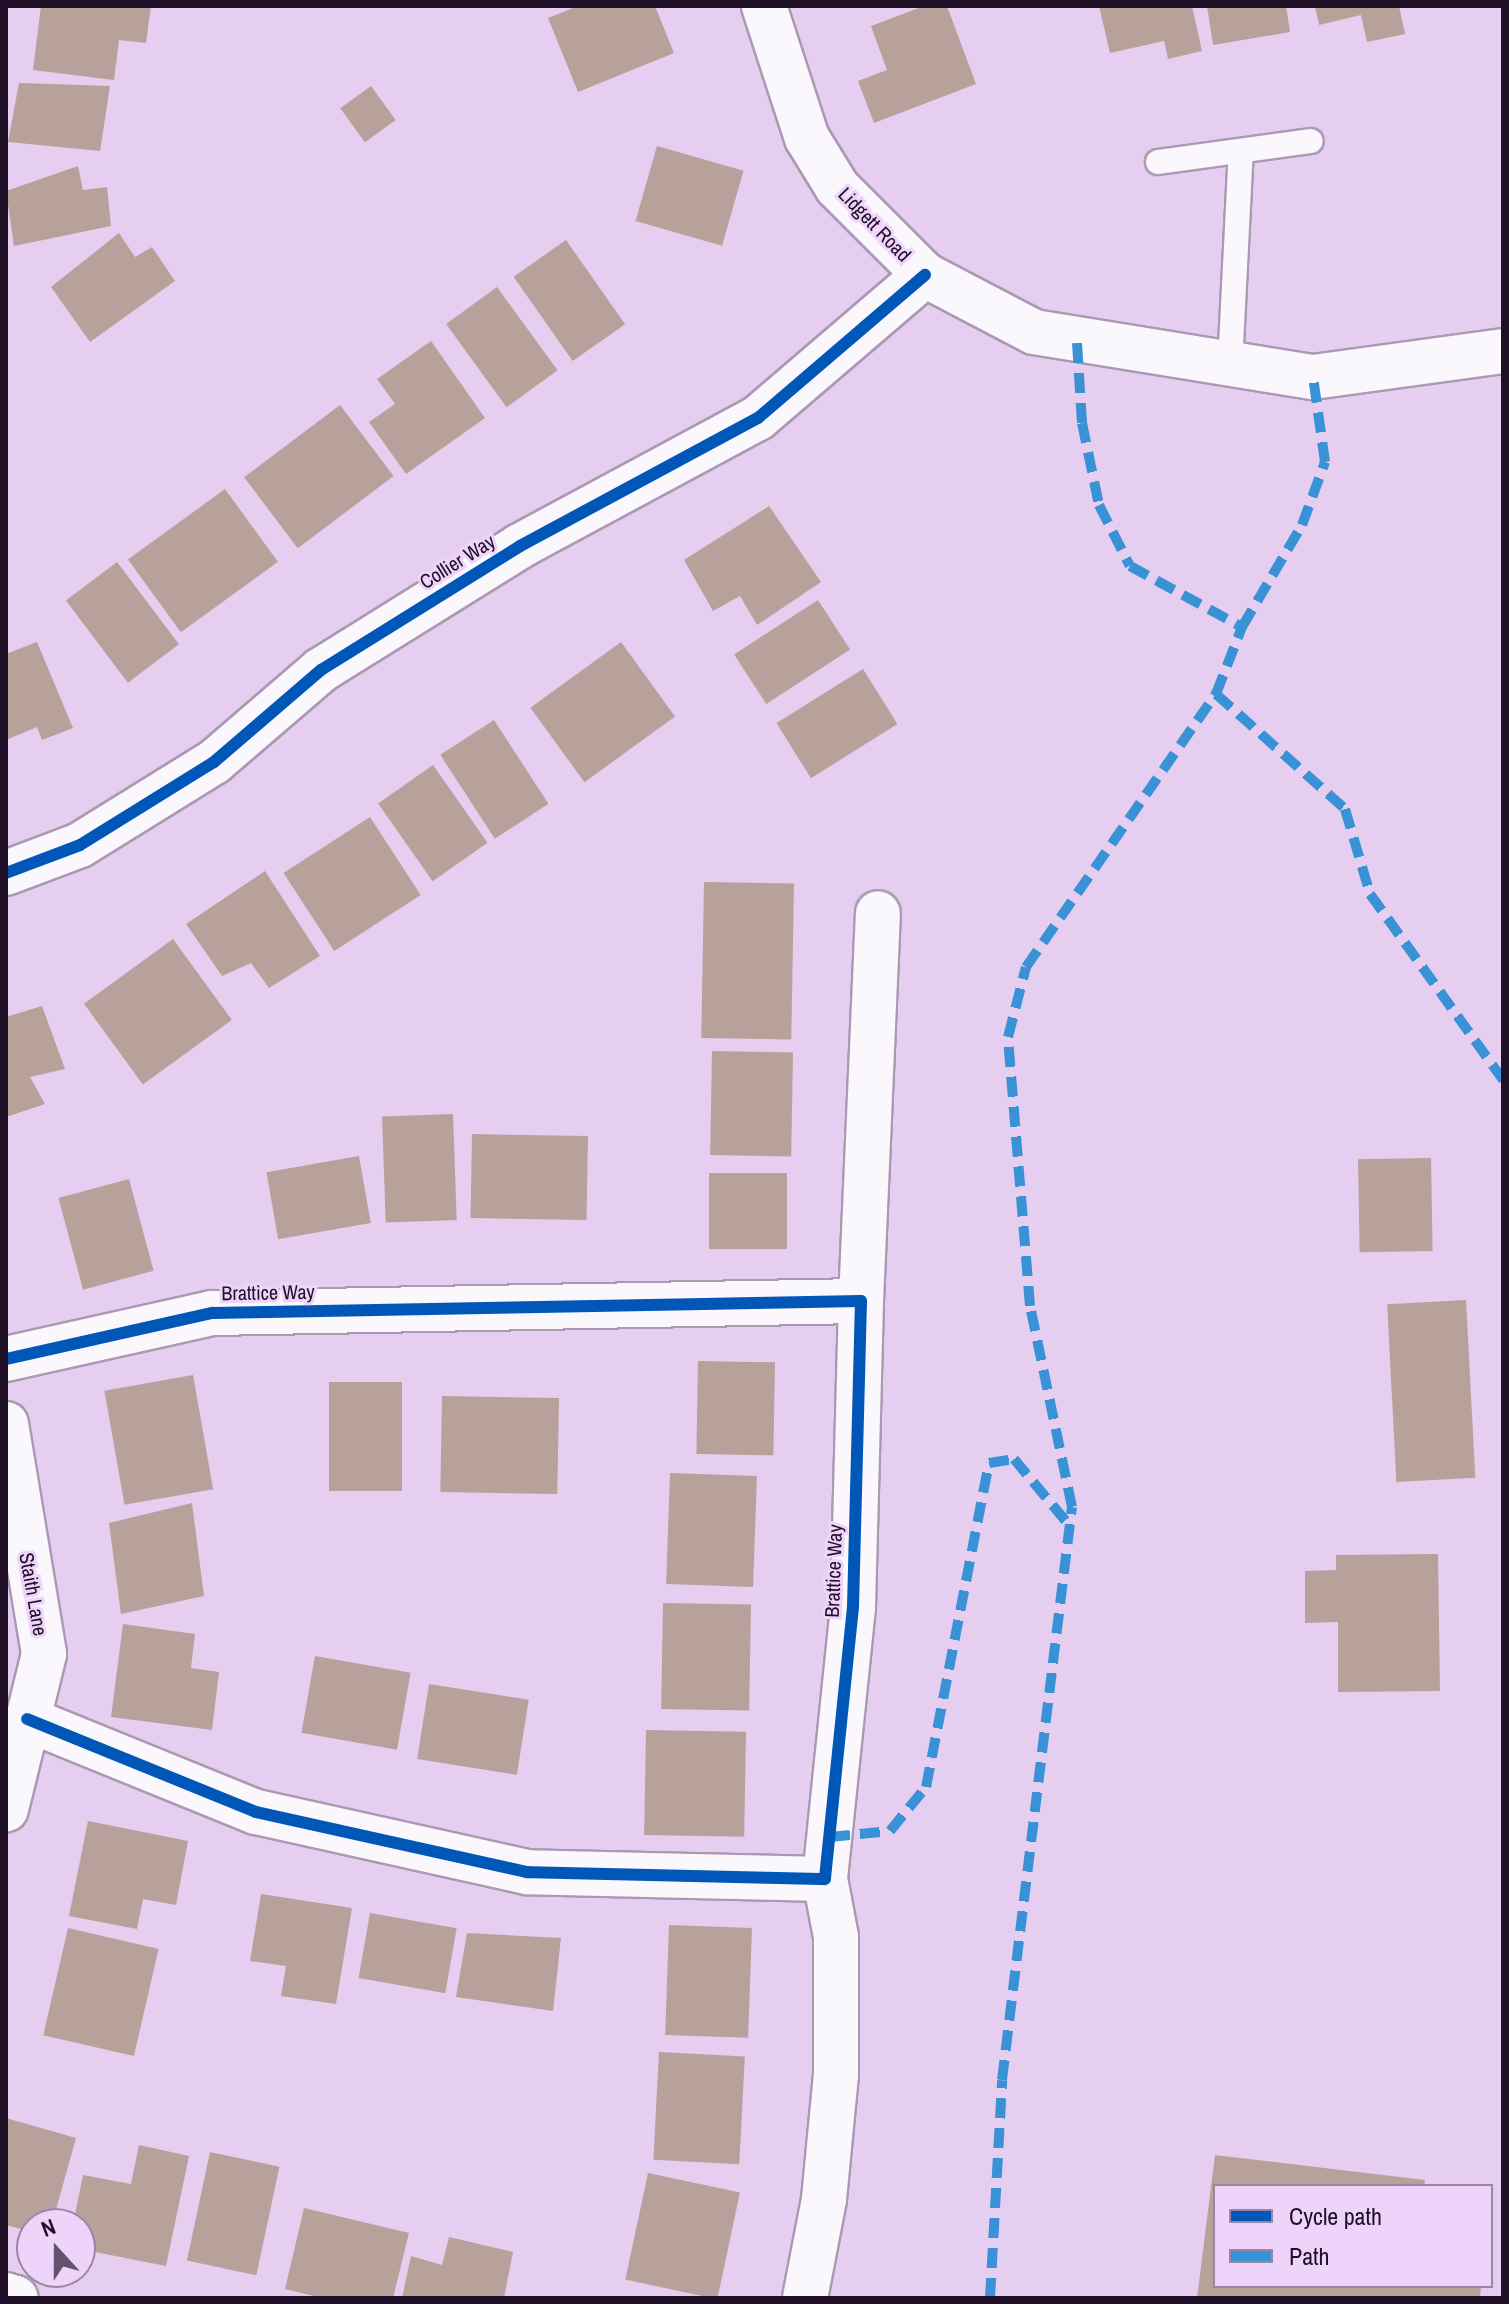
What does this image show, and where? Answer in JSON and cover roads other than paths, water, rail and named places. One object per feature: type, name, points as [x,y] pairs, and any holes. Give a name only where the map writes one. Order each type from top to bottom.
[{"type":"street","name":"Lidgett Road","points":[[764,6],[807,138],[837,187],[925,275],[1034,332],[1313,377],[1503,351]]},
{"type":"street","name":"Collier Way","points":[[6,873],[80,845],[214,762],[321,670],[520,546],[758,418],[925,275]]},
{"type":"street","points":[[861,1301],[878,913]]},
{"type":"street","name":"Brattice Way","points":[[6,1359],[212,1313],[861,1301],[853,1607],[825,1879],[836,1937],[836,2075],[824,2199],[805,2298]]},
{"type":"street","name":"Staith Lane","points":[[6,1424],[12,1502],[44,1654],[6,1809]]},
{"type":"street","points":[[27,1719],[256,1812],[527,1872],[825,1879]]},
{"type":"street","points":[[6,2295],[16,2298]]},
{"type":"lane","points":[[1158,162],[1311,141]]},
{"type":"lane","points":[[1230,365],[1241,151]]}]
